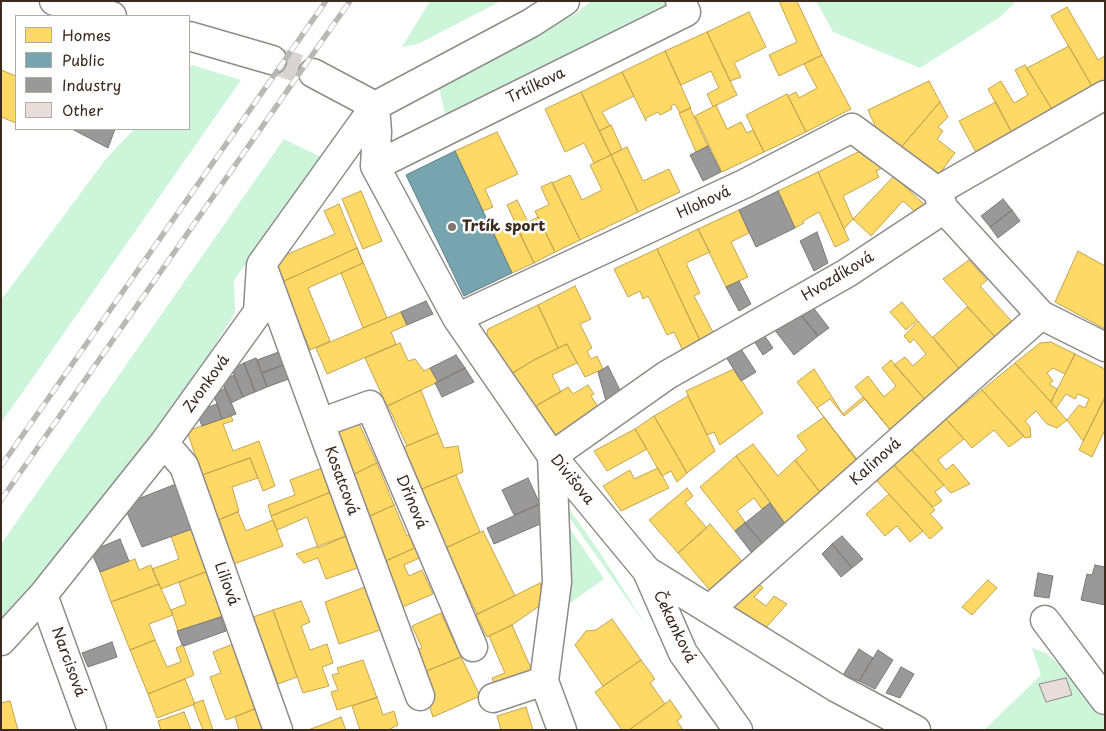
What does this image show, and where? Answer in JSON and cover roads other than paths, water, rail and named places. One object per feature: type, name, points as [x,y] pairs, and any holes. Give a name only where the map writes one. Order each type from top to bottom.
[{"type":"street","points":[[54,1],[108,15]]},
{"type":"street","points":[[262,265],[375,106],[531,23],[565,1]]},
{"type":"street","name":"Trtílkova","points":[[375,166],[686,12],[680,1]]},
{"type":"street","points":[[190,36],[272,60]]},
{"type":"street","points":[[313,73],[375,106]]},
{"type":"street","name":"Hvozdíková","points":[[552,456],[667,376],[847,273],[941,200],[1105,95]]},
{"type":"street","points":[[375,106],[377,132],[375,166]]},
{"type":"street","name":"Hlohová","points":[[457,318],[746,183],[852,128],[941,200],[1041,315],[1105,347]]},
{"type":"street","name":"Divišova","points":[[375,166],[457,318],[552,456],[647,571],[837,688],[916,730]]},
{"type":"street","name":"Kosatcová","points":[[262,265],[420,696]]},
{"type":"street","name":"Zvonková","points":[[1,641],[43,595],[164,443],[258,312],[262,265]]},
{"type":"street","name":"Kalinová","points":[[710,609],[1041,315]]},
{"type":"street","name":"Dřínová","points":[[320,423],[370,405],[473,647]]},
{"type":"street","name":"Liliová","points":[[164,443],[184,466],[278,730]]},
{"type":"street","points":[[552,456],[557,582],[544,681],[562,730]]},
{"type":"street","name":"Čekanková","points":[[647,571],[684,653],[738,730]]},
{"type":"street","name":"Narcisová","points":[[43,595],[92,730]]},
{"type":"street","points":[[1044,620],[1105,700]]},
{"type":"street","points":[[493,698],[544,681]]},
{"type":"tunnel","points":[[272,60],[313,73]]},
{"type":"railway","points":[[1,466],[326,1]]},
{"type":"railway","points":[[1,500],[350,1]]},
{"type":"place","name":"Trtík sport","points":[[452,227]]}]
